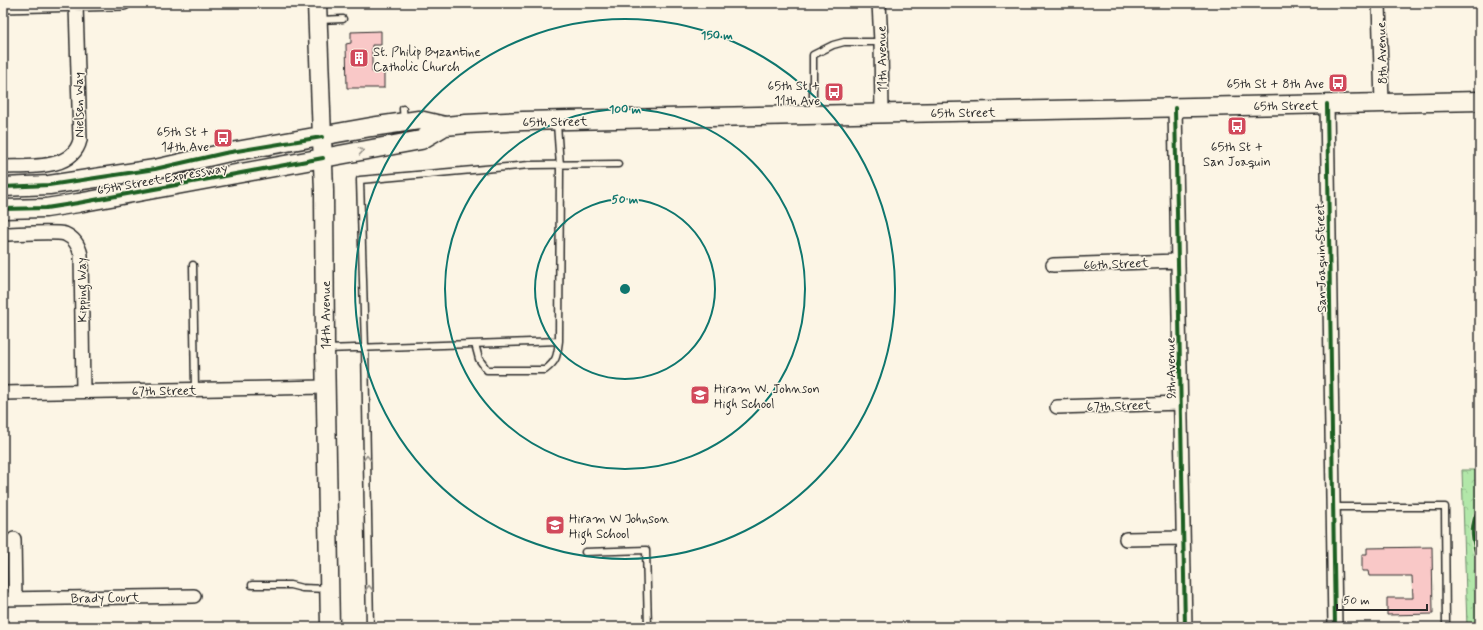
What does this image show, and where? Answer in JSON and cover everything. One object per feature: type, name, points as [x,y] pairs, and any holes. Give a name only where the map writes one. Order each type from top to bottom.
[{"type":"main road","name":"14th Avenue","points":[[317,12],[324,190],[325,388],[330,627]]},
{"type":"main road","name":"65th Street","points":[[322,137],[404,115],[445,126],[504,122],[1480,101]]},
{"type":"main road","name":"65th Street","points":[[323,158],[421,140],[445,126]]},
{"type":"main road","name":"65th Street Expressway","points":[[3,187],[49,185],[155,169],[225,153],[322,137]]},
{"type":"main road","name":"65th Street Expressway","points":[[3,209],[46,208],[78,203],[323,158]]},
{"type":"street","points":[[3,6],[124,3]]},
{"type":"street","name":"11th Avenue","points":[[879,3],[882,114]]},
{"type":"street","name":"8th Avenue","points":[[1379,3],[1382,103]]},
{"type":"street","name":"Nielsen Way","points":[[3,167],[56,164],[69,158],[74,154],[79,146],[76,5]]},
{"type":"street","name":"San Joaquin Street","points":[[1327,104],[1335,627]]},
{"type":"street","name":"9th Avenue","points":[[1175,108],[1185,627]]},
{"type":"street","name":"Kipping Way","points":[[3,234],[60,233],[72,238],[77,243],[81,255],[83,391]]},
{"type":"street","name":"66th Street","points":[[1053,265],[1178,261]]},
{"type":"street","name":"67th Street","points":[[3,393],[325,388]]},
{"type":"street","name":"67th Street","points":[[1057,407],[1181,403]]},
{"type":"street","points":[[1126,539],[1183,538]]},
{"type":"street","name":"Brady Court","points":[[14,540],[9,599],[194,596]]},
{"type":"lane","points":[[317,12],[343,19]]},
{"type":"lane","points":[[813,116],[813,55],[833,45],[844,42],[881,42]]},
{"type":"lane","points":[[475,344],[479,359],[487,370],[545,370],[557,357],[559,341],[560,166],[558,124]]},
{"type":"lane","points":[[370,627],[366,347],[360,180],[530,165],[560,166],[618,164]]},
{"type":"lane","points":[[193,265],[194,389]]},
{"type":"lane","points":[[325,349],[559,341]]},
{"type":"lane","points":[[1334,507],[1445,507],[1446,627]]},
{"type":"lane","points":[[585,552],[646,550],[648,627]]},
{"type":"lane","points":[[252,585],[290,584],[302,588],[329,589]]},
{"type":"green space","points":[[1462,470],[1480,470],[1480,627],[1467,627]]},
{"type":"building","name":"St. Philip Byzantine Catholic Church","points":[[381,31],[381,45],[372,45],[372,72],[384,72],[384,88],[347,88],[346,44],[351,43],[351,32]]},
{"type":"building","points":[[1432,547],[1433,614],[1387,615],[1387,598],[1413,598],[1412,576],[1369,576],[1368,571],[1362,571],[1362,554],[1367,554],[1367,548]]},
{"type":"cycle path","points":[[1327,104],[1335,627]]},
{"type":"cycle path","points":[[1175,108],[1185,627]]},
{"type":"cycle path","points":[[3,187],[49,185],[155,169],[225,153],[322,137]]},
{"type":"cycle path","points":[[3,209],[46,208],[78,203],[323,158]]},
{"type":"cycle path","points":[[1480,507],[1476,514],[1473,529],[1475,550],[1480,565]]},
{"type":"place","name":"St. Philip Byzantine Catholic Church","points":[[359,58]]},
{"type":"place","name":"65th St + 8th Ave","points":[[1338,83]]},
{"type":"place","name":"65th St + 11th Ave","points":[[834,92]]},
{"type":"place","name":"65th St + San Joaquin","points":[[1237,126]]},
{"type":"place","name":"65th St + 14th Ave","points":[[223,138]]},
{"type":"place","name":"Hiram W. Johnson High School","points":[[700,395]]},
{"type":"place","name":"Hiram W Johnson High School","points":[[555,525]]}]
